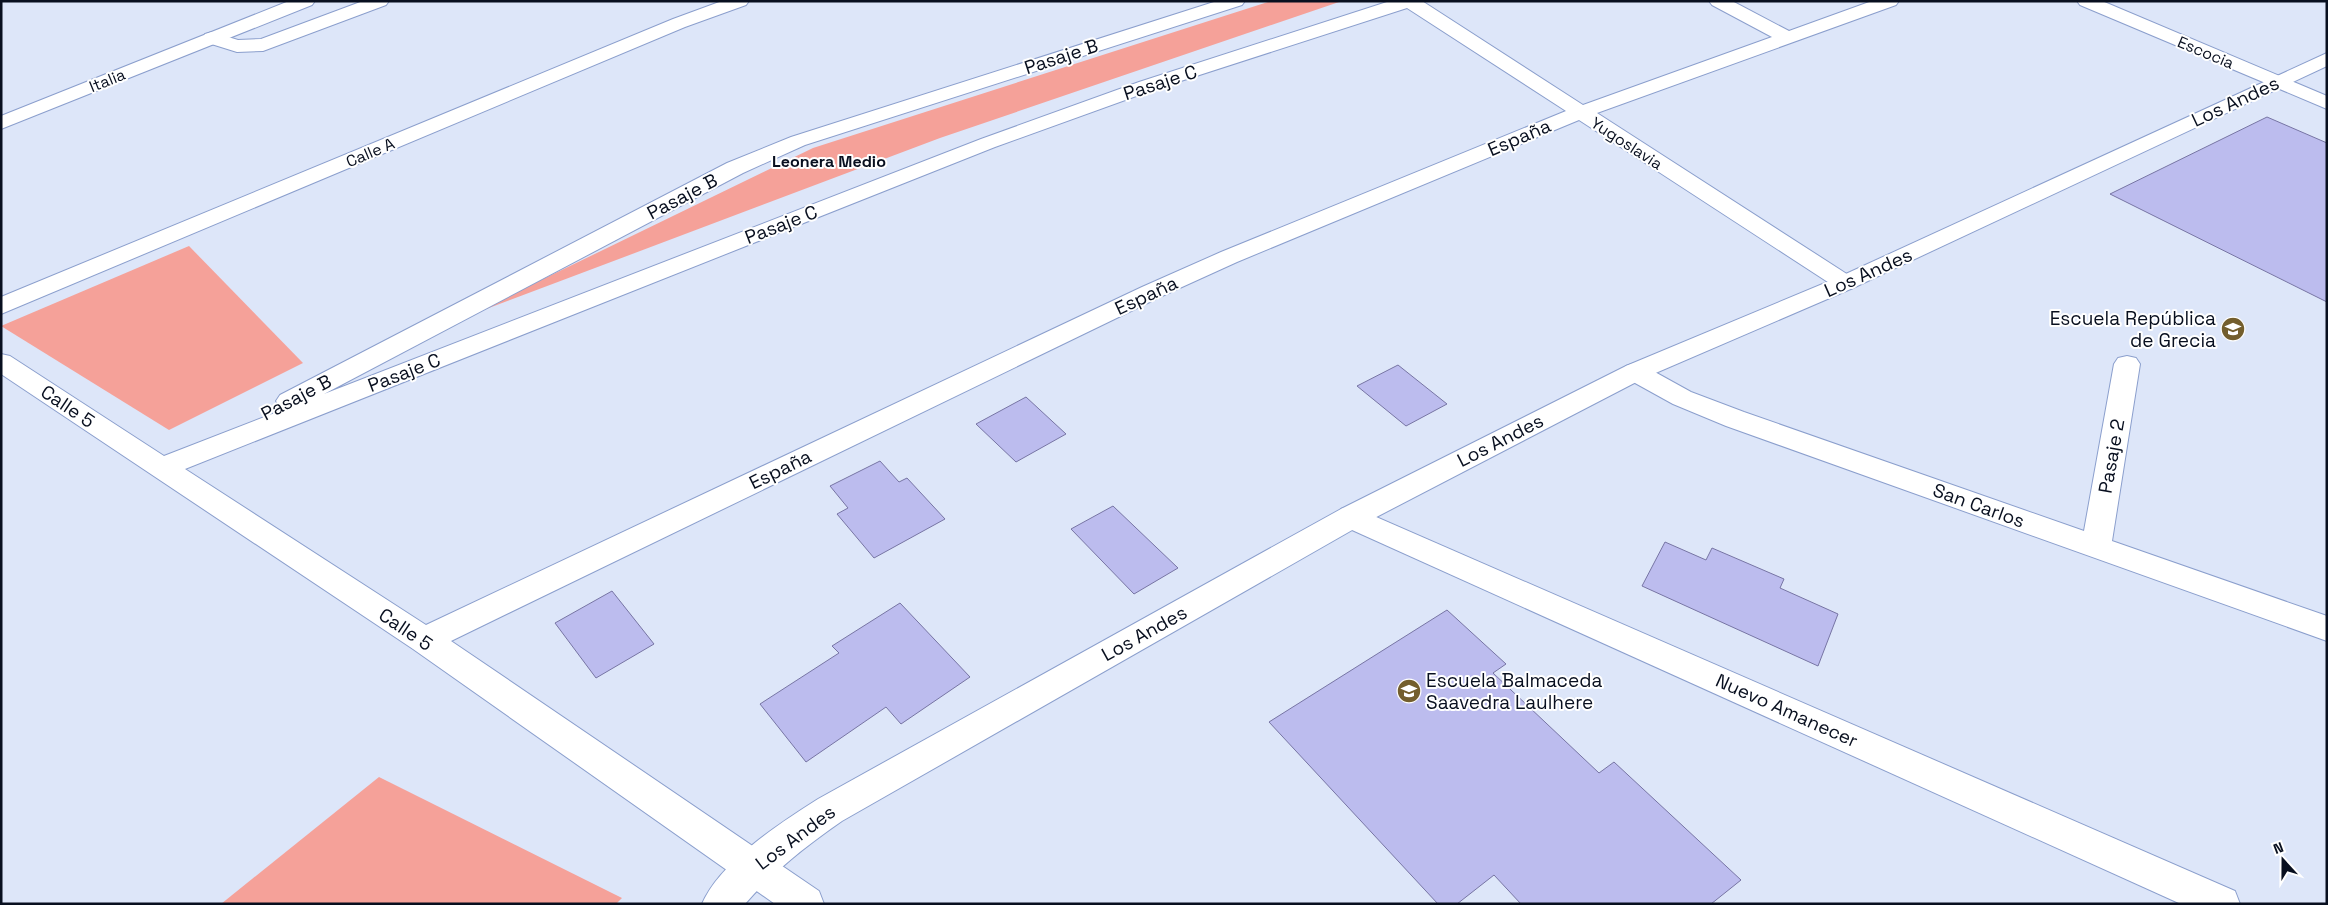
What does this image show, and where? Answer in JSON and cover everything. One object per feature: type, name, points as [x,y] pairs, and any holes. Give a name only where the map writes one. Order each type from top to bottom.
[{"type":"street","name":"Italia","points":[[1,122],[306,1]]},
{"type":"street","points":[[212,38],[237,46],[263,44],[380,1]]},
{"type":"street","name":"Calle A","points":[[1,306],[679,23],[740,1]]},
{"type":"street","name":"Pasaje B","points":[[161,468],[735,168],[798,141],[845,125],[1236,1]]},
{"type":"street","name":"Pasaje C","points":[[161,468],[988,143],[1146,86],[1409,1]]},
{"type":"street","name":"Yugoslavia","points":[[1409,1],[1845,284]]},
{"type":"street","points":[[1718,1],[1788,38]]},
{"type":"street","name":"España","points":[[424,640],[1151,292],[1229,257],[1579,112],[1890,1]]},
{"type":"street","name":"Escocia","points":[[2086,1],[2327,103]]},
{"type":"street","name":"Los Andes","points":[[720,904],[753,868],[790,837],[830,810],[1351,517],[1634,372],[1845,284],[2327,58]]},
{"type":"street","name":"Calle 5","points":[[1,362],[424,640],[806,904]]},
{"type":"street","name":"Pasaje 2","points":[[2096,547],[2127,364]]},
{"type":"street","name":"San Carlos","points":[[1634,372],[1682,398],[1708,409],[2327,629]]},
{"type":"street","name":"Nuevo Amanecer","points":[[1351,517],[2222,904]]},
{"type":"shaded area","points":[[1271,1],[1342,1],[940,138],[465,317],[813,148]]},
{"type":"shaded area","points":[[189,246],[303,363],[169,430],[1,326]]},
{"type":"shaded area","points":[[379,777],[622,898],[616,904],[221,904]]},
{"type":"building","points":[[2267,117],[2327,143],[2327,302],[2110,194]]},
{"type":"building","points":[[1398,365],[1447,404],[1406,426],[1357,386]]},
{"type":"building","points":[[1026,397],[1066,434],[1016,462],[976,424]]},
{"type":"building","points":[[880,461],[899,482],[907,478],[945,519],[874,558],[837,514],[848,508],[830,486]]},
{"type":"building","points":[[1113,506],[1178,568],[1134,594],[1071,529]]},
{"type":"building","points":[[1665,542],[1706,560],[1712,548],[1784,579],[1780,588],[1838,614],[1818,666],[1642,586]]},
{"type":"building","points":[[612,591],[654,644],[596,678],[555,623]]},
{"type":"building","points":[[900,603],[970,677],[901,724],[886,707],[806,762],[760,704],[839,653],[832,646]]},
{"type":"building","points":[[1447,610],[1506,664],[1493,673],[1599,773],[1614,762],[1741,880],[1711,904],[1521,904],[1494,875],[1457,904],[1438,904],[1269,722]]},
{"type":"place","name":"Escuela República de Grecia","points":[[2233,329]]},
{"type":"place","name":"Escuela Balmaceda Saavedra Laulhere","points":[[1409,691]]},
{"type":"district","name":"Leonera Medio","points":[[829,161]]}]
